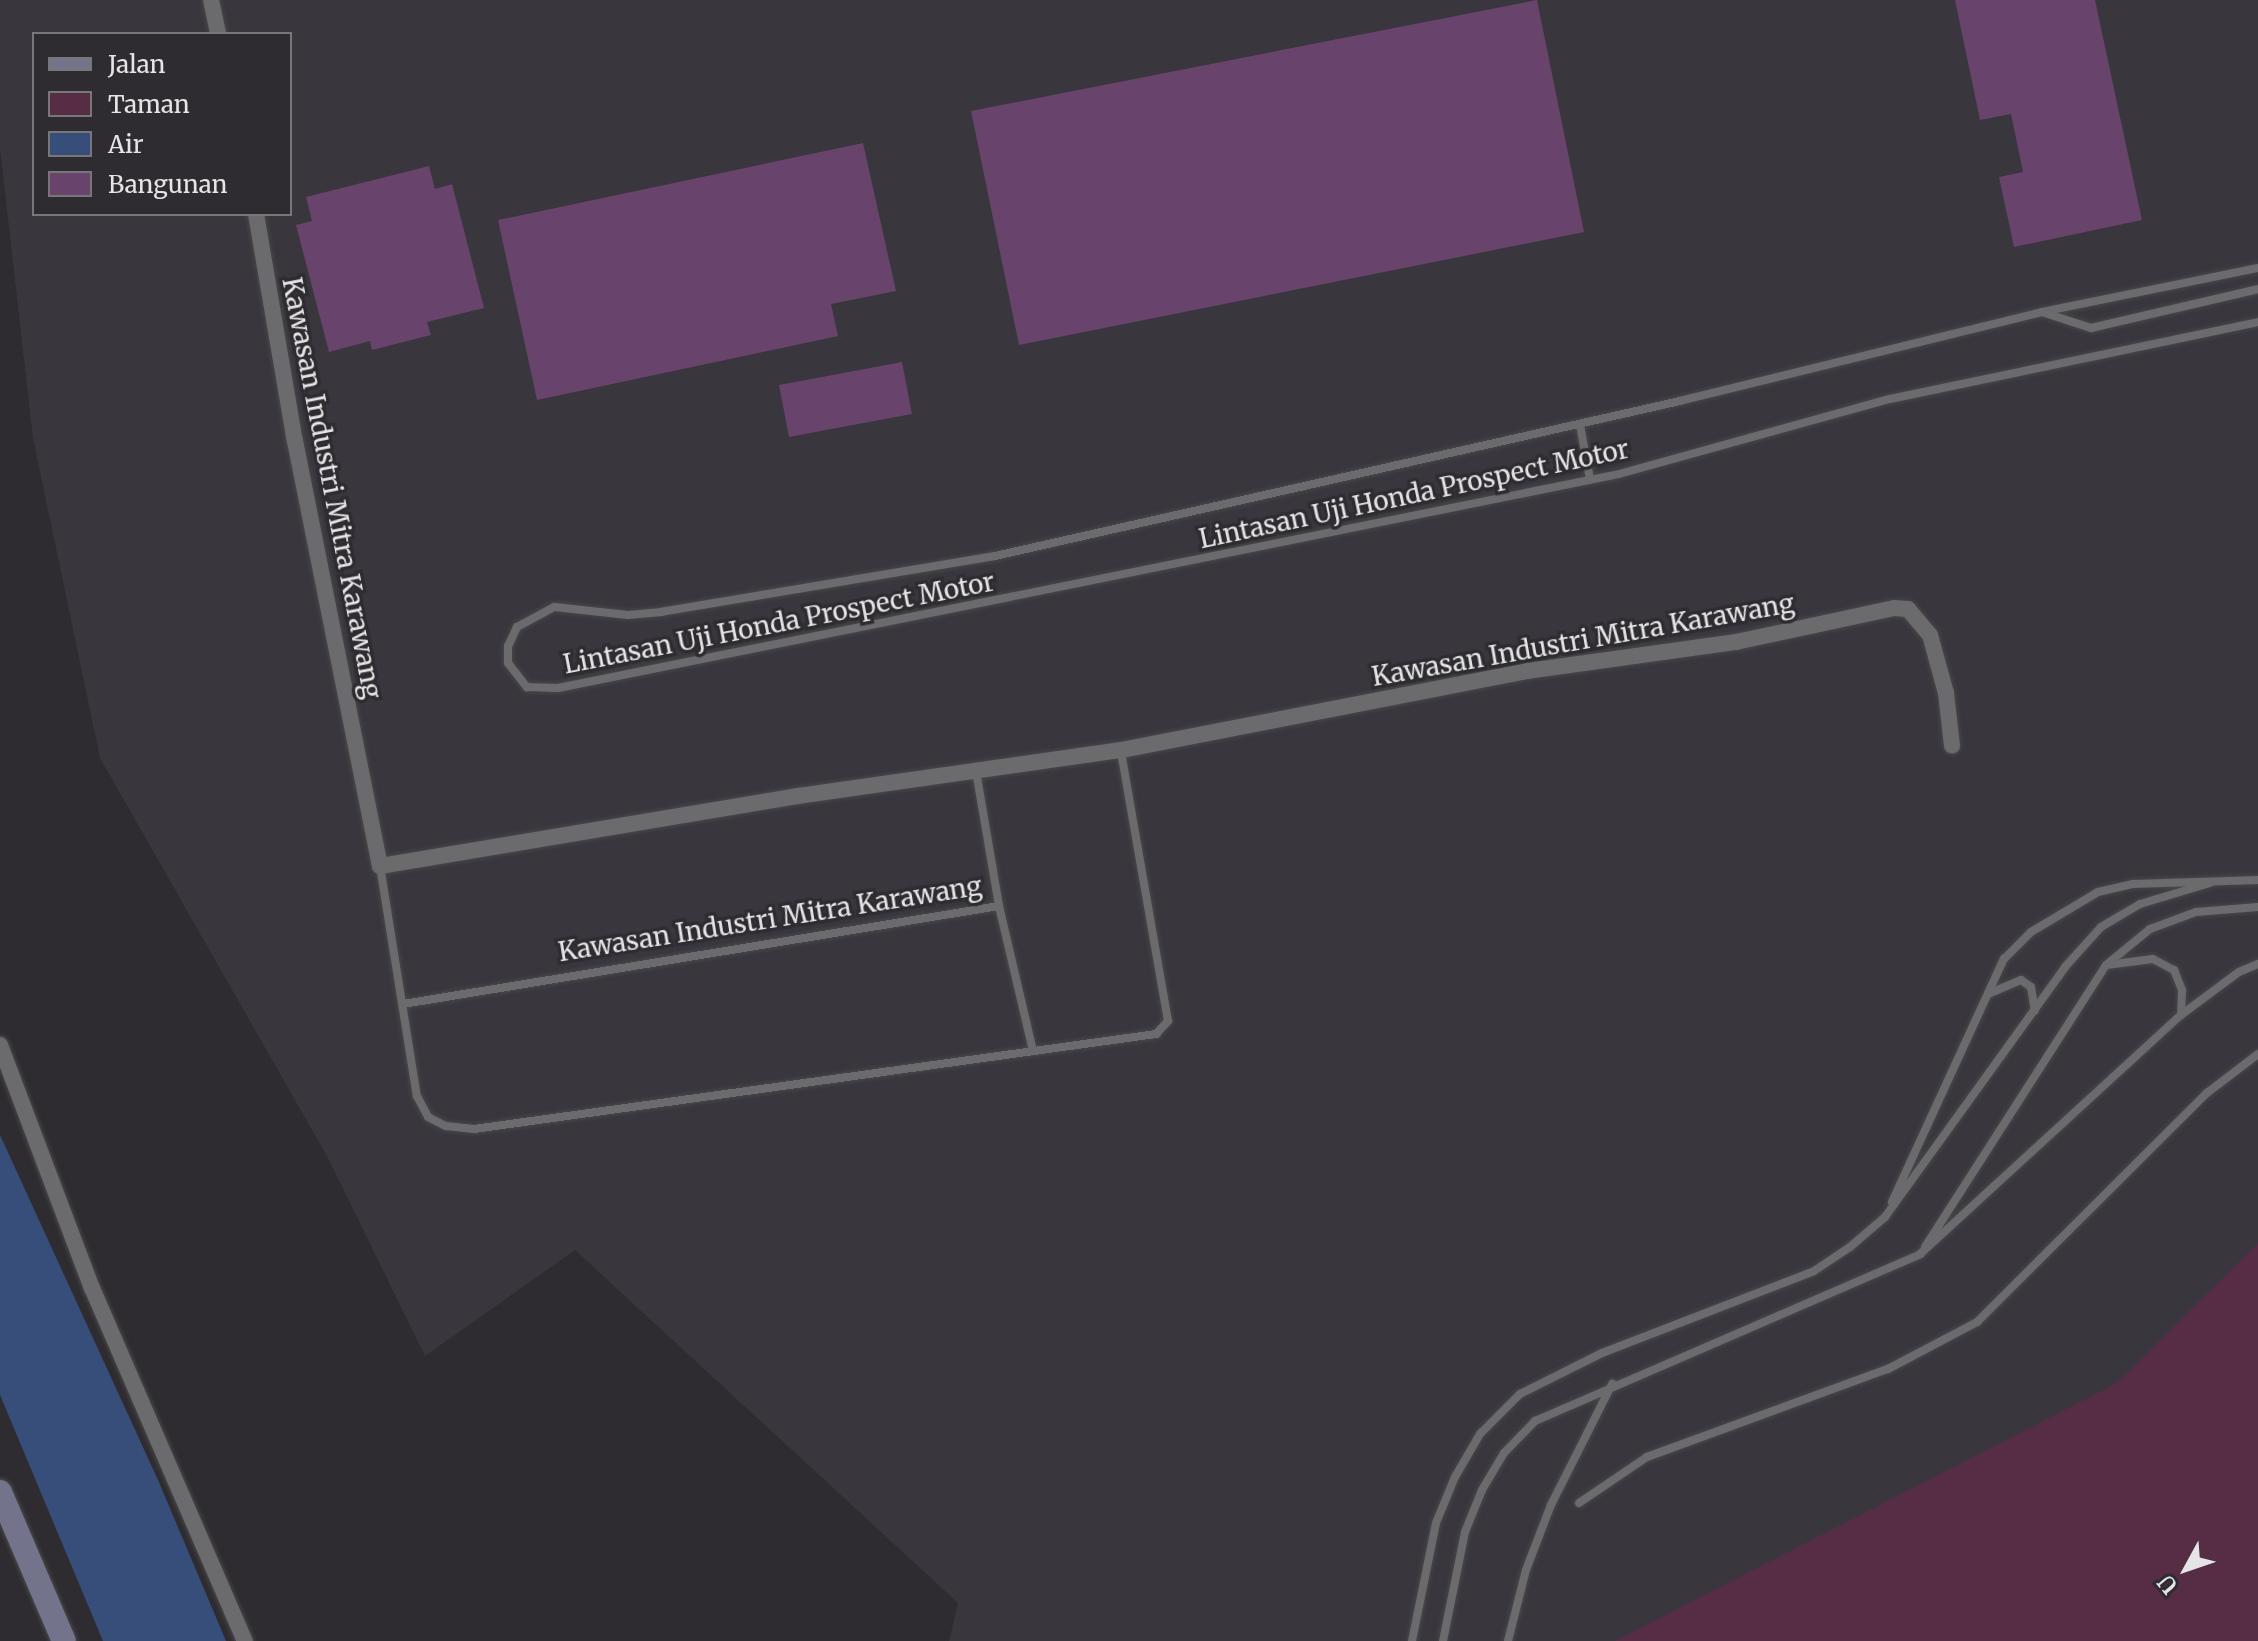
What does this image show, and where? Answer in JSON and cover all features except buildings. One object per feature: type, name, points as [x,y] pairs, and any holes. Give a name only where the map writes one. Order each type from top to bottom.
[{"type":"street","points":[[211,0],[218,32]]},
{"type":"street","name":"Kawasan Industri Mitra Karawang","points":[[256,216],[295,441],[380,866],[1121,750],[1527,671],[1736,642],[1894,608],[1915,614],[1930,635],[1946,693],[1952,746]]},
{"type":"street","points":[[0,1045],[92,1288],[245,1641]]},
{"type":"street","points":[[0,1492],[64,1641]]},
{"type":"lane","name":"Lintasan Uji Honda Prospect Motor","points":[[2258,268],[2042,312],[1580,425],[995,556],[662,612],[628,615],[554,607],[517,627],[508,646],[508,663],[527,687],[558,688],[1590,479],[1890,399],[2258,322]]},
{"type":"lane","points":[[2042,312],[2091,328],[2258,289]]},
{"type":"lane","points":[[1580,425],[1590,479]]},
{"type":"lane","name":"Kawasan Industri Mitra Karawang","points":[[380,866],[417,1096],[428,1117],[460,1128],[1156,1034],[1168,1021],[1121,750]]},
{"type":"lane","points":[[976,771],[999,906]]},
{"type":"lane","points":[[1885,1217],[2004,959],[2031,932],[2098,892],[2133,884],[2258,880]]},
{"type":"lane","points":[[1412,1641],[1436,1523],[1455,1477],[1480,1434],[1520,1394],[1602,1353],[1814,1271],[1885,1217],[2035,1011],[2101,927],[2140,904],[2210,883]]},
{"type":"lane","name":"Kawasan Industri Mitra Karawang","points":[[403,1004],[999,906],[1033,1051]]},
{"type":"lane","points":[[1920,1254],[2106,965],[2150,929],[2196,912],[2258,907]]},
{"type":"lane","points":[[2106,965],[2153,959],[2174,970],[2182,990],[2181,1015]]},
{"type":"lane","points":[[1443,1641],[1465,1532],[1482,1490],[1504,1453],[1535,1421],[1612,1384],[1920,1254],[2181,1015],[2239,972],[2258,964]]},
{"type":"lane","points":[[1988,994],[2021,980],[2031,987],[2035,1011]]},
{"type":"lane","points":[[1579,1503],[1647,1457],[1888,1369],[1977,1322],[2207,1093],[2258,1054]]},
{"type":"lane","points":[[1508,1641],[1526,1570],[1551,1505],[1612,1384]]},
{"type":"shaded area","points":[[0,0],[2258,0],[2258,1641],[949,1641],[958,1603],[575,1250],[425,1356],[328,1158],[100,758],[33,438],[0,148]]},
{"type":"green space","points":[[2258,1243],[2258,1641],[1615,1641],[2117,1383]]},
{"type":"water","points":[[0,1135],[158,1480],[226,1641],[103,1641],[0,1395]]}]
